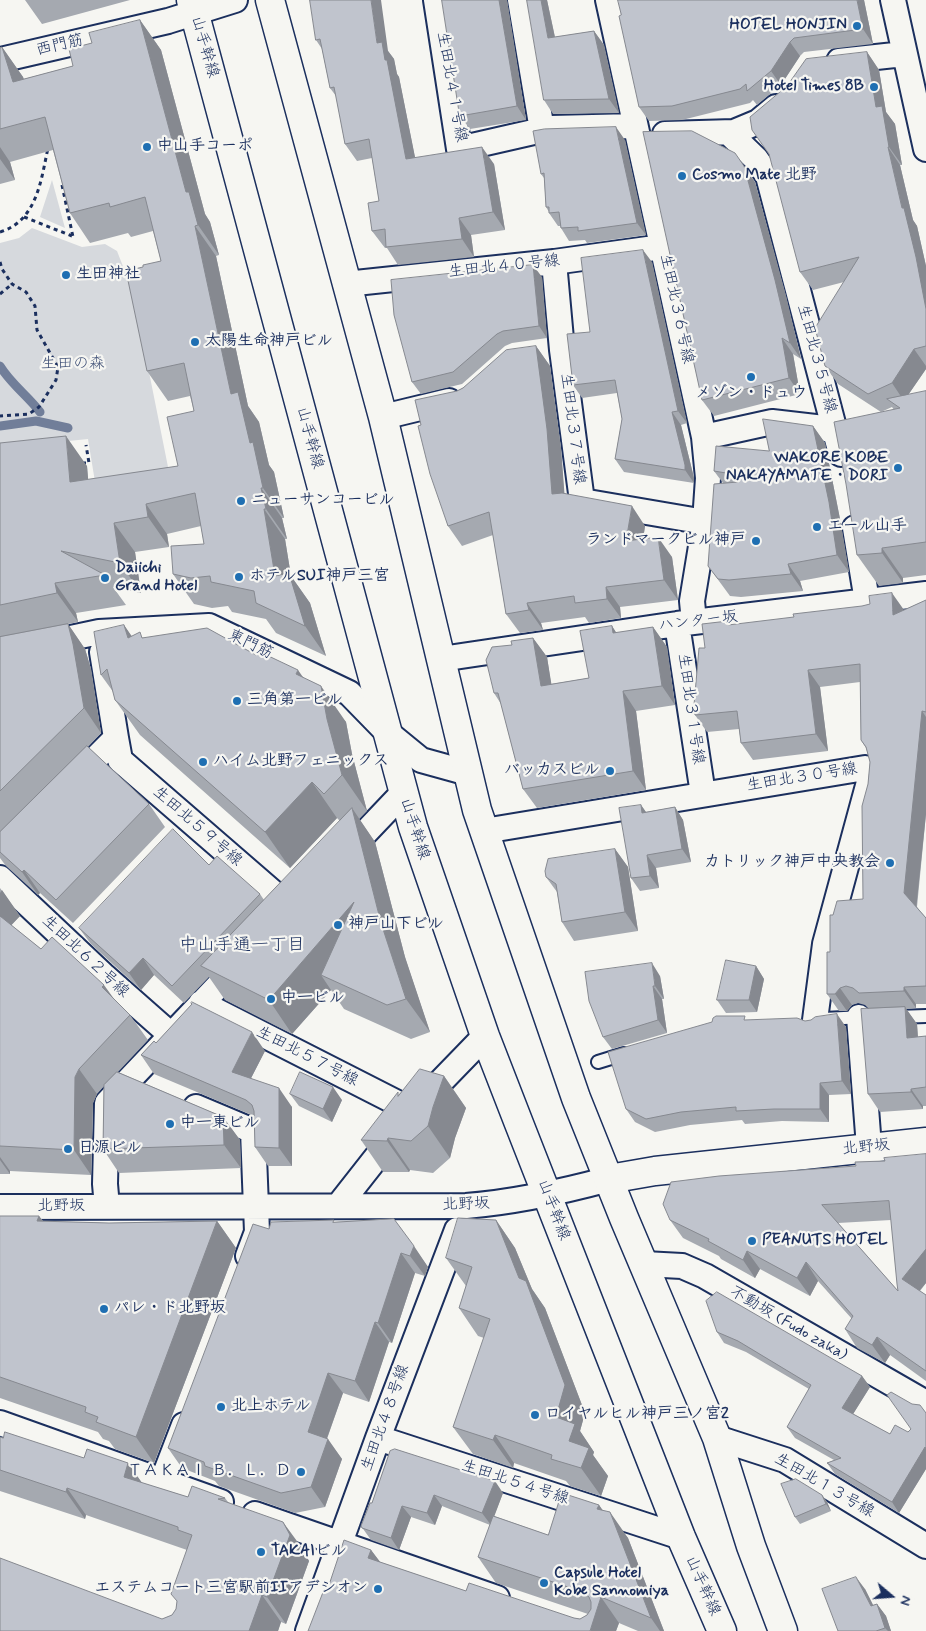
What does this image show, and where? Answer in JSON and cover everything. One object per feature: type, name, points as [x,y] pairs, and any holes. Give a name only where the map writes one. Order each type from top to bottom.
[{"type":"main road","points":[[270,0],[383,417],[468,773],[484,831],[576,1098],[717,1438],[751,1546],[783,1631]]},
{"type":"main road","name":"山手幹線","points":[[192,6],[388,733],[402,793],[485,1036],[681,1537],[722,1631]]},
{"type":"main road","name":"北野坂","points":[[609,1179],[655,1170],[926,1142]]},
{"type":"street","name":"西門筋","points":[[0,60],[168,21],[192,6],[235,0]]},
{"type":"street","name":"生田北４１号線","points":[[436,0],[460,150],[551,128],[734,132],[758,122],[791,94]]},
{"type":"street","points":[[520,0],[542,130]]},
{"type":"street","name":"生田北３６号線","points":[[608,0],[704,437],[708,478],[705,522],[692,601],[686,623]]},
{"type":"street","points":[[893,0],[926,145]]},
{"type":"street","points":[[820,63],[904,54]]},
{"type":"street","name":"生田北３５号線","points":[[729,132],[756,159],[768,176],[837,434],[846,480]]},
{"type":"street","name":"生田北４０号線","points":[[346,284],[554,262],[662,247]]},
{"type":"street","name":"生田北３７号線","points":[[554,262],[552,351],[582,501],[705,522]]},
{"type":"street","points":[[383,417],[468,397]]},
{"type":"street","points":[[704,437],[772,422],[824,428],[855,439],[864,435]]},
{"type":"street","points":[[852,507],[867,601]]},
{"type":"street","name":"ハンター坂","points":[[441,659],[686,623],[926,594]]},
{"type":"street","name":"生田北３１号線","points":[[686,623],[703,794]]},
{"type":"street","name":"東門筋","points":[[0,653],[99,632],[209,626],[349,693],[388,733],[421,760],[468,773]]},
{"type":"street","name":"生田北５９号線","points":[[99,632],[120,760],[183,827],[292,909]]},
{"type":"street","points":[[62,792],[116,738]]},
{"type":"street","name":"生田北３０号線","points":[[484,831],[865,768],[869,782],[825,944],[810,1020]]},
{"type":"street","points":[[333,866],[402,793]]},
{"type":"street","name":"生田北６２号線","points":[[0,878],[78,938],[103,975],[171,1035]]},
{"type":"street","points":[[108,1207],[106,1184],[108,1103],[138,1083],[171,1035],[253,949]]},
{"type":"street","name":"生田北５７号線","points":[[201,1004],[413,1111]]},
{"type":"street","points":[[869,1147],[875,1017]]},
{"type":"street","points":[[339,1205],[413,1111],[485,1036]]},
{"type":"street","points":[[174,1098],[254,1131],[257,1232],[240,1278]]},
{"type":"street","name":"北野坂","points":[[0,1207],[466,1206],[495,1204],[547,1195],[609,1179]]},
{"type":"street","name":"生田北４８号線","points":[[308,1631],[378,1438],[466,1206]]},
{"type":"street","name":"不動坂 (Fudo zaka)","points":[[644,1264],[682,1266],[705,1276],[926,1404]]},
{"type":"street","points":[[162,1482],[190,1408]]},
{"type":"street","points":[[0,1423],[162,1482],[514,1603]]},
{"type":"street","name":"生田北５４号線","points":[[378,1438],[681,1537]]},
{"type":"street","name":"生田北１３号線","points":[[717,1438],[785,1460],[926,1546]]},
{"type":"lane","points":[[810,1020],[926,1016]]},
{"type":"lane","points":[[598,1062],[634,1051]]},
{"type":"path","points":[[0,232],[10,229],[28,213],[40,188],[48,145]]},
{"type":"path","points":[[24,217],[72,236],[62,182]]},
{"type":"path","points":[[0,262],[2,269],[12,284],[26,292],[35,306],[37,330],[58,367],[56,380],[37,409],[29,414],[0,416]]},
{"type":"path","points":[[0,294],[12,284]]},
{"type":"path","points":[[79,464],[89,463],[86,445]]},
{"type":"green space","points":[[52,180],[65,228],[40,217]]},
{"type":"green space","name":"生田の森","points":[[32,228],[82,247],[105,244],[117,251],[133,292],[168,467],[155,482],[96,488],[88,439],[0,448],[0,243],[19,238]]},
{"type":"building","points":[[310,0],[371,0],[377,43],[382,42],[385,60],[387,60],[406,159],[482,147],[493,212],[459,218],[462,239],[386,247],[385,229],[372,231],[368,203],[379,201],[369,139],[345,144],[334,87],[330,88],[320,39],[316,40]]},
{"type":"building","points":[[442,0],[499,0],[517,106],[460,116]]},
{"type":"building","points":[[527,0],[541,0],[548,38],[594,31],[609,99],[544,100]]},
{"type":"building","points":[[618,0],[857,0],[863,29],[794,38],[771,71],[747,91],[746,84],[740,89],[672,106],[639,107],[619,16],[621,15]]},
{"type":"building","points":[[140,20],[186,192],[189,192],[198,225],[195,226],[231,394],[238,392],[250,443],[253,442],[263,488],[261,488],[266,509],[264,509],[275,576],[289,573],[305,626],[256,603],[254,591],[211,582],[210,576],[191,578],[173,574],[171,546],[204,544],[195,493],[146,504],[148,517],[114,523],[120,563],[61,551],[105,575],[55,583],[57,593],[0,605],[0,443],[66,436],[70,482],[178,466],[167,417],[194,411],[184,363],[147,371],[126,271],[161,261],[145,197],[110,207],[109,203],[70,213],[45,117],[0,129],[0,48],[2,47],[13,82],[73,66],[69,49],[92,43],[89,33]]},
{"type":"building","points":[[867,52],[876,107],[882,106],[888,147],[916,257],[926,309],[926,346],[914,349],[892,383],[868,394],[825,366],[815,328],[859,257],[800,272],[769,154],[752,130],[750,117],[787,86],[806,59]]},
{"type":"building","points":[[616,127],[637,223],[578,231],[578,227],[561,228],[559,212],[549,213],[549,207],[546,207],[544,173],[541,174],[533,131]]},
{"type":"building","points":[[692,131],[735,153],[744,166],[790,343],[782,338],[789,378],[702,400],[643,132]]},
{"type":"building","points":[[643,250],[678,411],[672,412],[685,470],[615,459],[622,419],[615,380],[573,385],[567,334],[590,332],[581,258]]},
{"type":"building","points":[[533,265],[539,326],[503,331],[453,372],[412,382],[394,315],[391,280]]},
{"type":"building","points":[[536,346],[547,429],[552,494],[562,493],[632,506],[626,541],[658,537],[664,580],[606,587],[607,599],[575,603],[574,596],[527,603],[529,610],[506,614],[489,512],[448,526],[430,474],[418,426],[421,425],[415,400],[457,391],[463,388],[506,350]]},
{"type":"building","points":[[926,391],[926,542],[882,548],[882,553],[857,555],[834,422],[900,408],[887,399]]},
{"type":"building","points":[[763,419],[813,426],[829,502],[837,555],[788,564],[791,574],[729,580],[718,579],[708,566],[714,484],[738,482],[738,475],[714,471],[716,446],[769,451]]},
{"type":"building","points":[[892,593],[893,615],[926,600],[926,712],[922,711],[904,893],[926,918],[926,986],[904,987],[904,991],[859,993],[853,988],[846,986],[840,988],[835,994],[827,994],[827,952],[830,952],[830,915],[833,915],[837,901],[863,899],[862,806],[868,784],[870,762],[866,747],[861,740],[860,664],[808,670],[816,734],[741,743],[737,711],[695,715],[694,705],[699,648],[705,648],[702,624],[728,621],[728,625],[794,617],[793,614],[862,606],[870,604],[869,596]]},
{"type":"building","points":[[68,624],[84,708],[0,791],[0,637]]},
{"type":"building","points":[[124,625],[128,638],[140,632],[142,638],[207,628],[256,655],[258,651],[298,670],[296,674],[321,686],[327,719],[342,775],[324,794],[312,782],[265,832],[115,700],[107,669],[101,675],[94,632]]},
{"type":"building","points":[[612,626],[613,633],[653,627],[662,686],[623,691],[633,771],[523,789],[498,693],[494,693],[486,660],[492,647],[512,645],[511,641],[533,638],[541,686],[589,678],[580,631]]},
{"type":"building","points":[[87,746],[149,804],[56,900],[24,870],[22,872],[0,852],[0,832]]},
{"type":"building","points":[[641,805],[642,813],[675,807],[682,849],[647,855],[650,876],[631,878],[619,808]]},
{"type":"building","points":[[352,808],[381,923],[406,999],[387,1005],[321,975],[354,902],[269,1000],[201,966]]},
{"type":"building","points":[[173,829],[209,865],[217,856],[260,894],[172,986],[143,958],[129,973],[79,928]]},
{"type":"building","points":[[615,849],[625,912],[562,922],[556,884],[546,877],[545,871],[548,859]]},
{"type":"building","points":[[0,916],[41,949],[52,937],[104,985],[102,987],[130,1015],[79,1069],[75,1077],[74,1150],[0,1146]]},
{"type":"building","points":[[726,960],[756,966],[749,1000],[717,1000]]},
{"type":"building","points":[[652,963],[658,1020],[603,1037],[589,1001],[585,972]]},
{"type":"building","points":[[192,1002],[252,1032],[232,1072],[279,1088],[279,1148],[255,1147],[254,1111],[252,1105],[246,1100],[141,1055],[154,1041],[156,1043]]},
{"type":"building","points":[[905,1007],[907,1038],[926,1036],[926,1087],[911,1089],[911,1092],[868,1094],[861,1009]]},
{"type":"building","points":[[837,1014],[842,1081],[820,1083],[820,1109],[736,1111],[736,1107],[681,1112],[646,1119],[626,1109],[608,1052],[712,1022],[716,1016],[745,1016],[744,1020],[797,1018],[805,1021],[815,1017]]},
{"type":"building","points":[[420,1069],[444,1076],[428,1126],[411,1141],[388,1138],[387,1141],[361,1140],[398,1092],[398,1096]]},
{"type":"building","points":[[117,1072],[223,1117],[224,1145],[103,1149],[104,1085]]},
{"type":"building","points":[[300,1072],[333,1087],[323,1109],[290,1094]]},
{"type":"building","points":[[926,1154],[926,1249],[902,1279],[926,1295],[926,1371],[877,1337],[872,1345],[845,1329],[853,1316],[806,1262],[797,1278],[747,1251],[743,1260],[708,1241],[709,1239],[670,1220],[663,1204],[671,1182],[719,1176],[856,1166],[855,1162],[885,1161],[884,1158]],"holes":[[[889,1201],[898,1291],[822,1205]]]},
{"type":"building","points":[[0,1216],[39,1216],[37,1221],[109,1223],[217,1221],[136,1437],[96,1422],[98,1417],[85,1412],[86,1407],[0,1377]]},
{"type":"building","points":[[458,1218],[496,1220],[519,1278],[526,1281],[565,1385],[556,1417],[575,1424],[569,1441],[589,1448],[581,1468],[551,1459],[552,1455],[495,1435],[493,1440],[453,1427],[490,1319],[459,1308],[472,1267],[446,1258]]},
{"type":"building","points":[[394,1219],[414,1246],[410,1256],[401,1253],[378,1323],[375,1322],[355,1381],[328,1373],[308,1432],[328,1439],[311,1487],[281,1493],[205,1466],[204,1462],[168,1448],[253,1224],[269,1229],[271,1222],[334,1220],[333,1222]]},
{"type":"building","points":[[717,1292],[862,1376],[842,1408],[890,1434],[895,1425],[908,1432],[911,1429],[887,1395],[891,1392],[912,1404],[920,1405],[926,1413],[926,1449],[925,1447],[892,1502],[827,1463],[841,1458],[787,1427],[811,1385],[738,1341],[717,1332],[706,1301]]},
{"type":"building","points":[[5,1432],[84,1458],[87,1449],[128,1463],[124,1477],[188,1497],[192,1486],[225,1498],[218,1499],[283,1522],[290,1535],[267,1597],[262,1595],[249,1631],[0,1631],[0,1558],[162,1619],[172,1615],[176,1609],[177,1601],[171,1594],[192,1535],[178,1530],[178,1527],[67,1488],[66,1492],[0,1470],[0,1437],[3,1438]]},
{"type":"building","points":[[395,1449],[495,1481],[482,1513],[434,1495],[427,1513],[402,1506],[391,1538],[362,1528],[361,1526],[370,1503],[372,1503],[390,1451]]},
{"type":"building","points":[[796,1479],[822,1495],[826,1504],[795,1517],[781,1484]]},
{"type":"building","points":[[562,1493],[599,1505],[597,1509],[610,1512],[651,1618],[601,1597],[590,1631],[308,1631],[325,1587],[328,1588],[344,1540],[371,1550],[368,1558],[466,1591],[469,1583],[580,1619],[587,1615],[591,1609],[589,1597],[583,1592],[478,1557],[493,1516],[548,1535]]},
{"type":"building","points":[[856,1577],[871,1606],[877,1604],[885,1628],[876,1631],[838,1631],[822,1589]]},
{"type":"waterway","points":[[0,366],[9,379],[40,412]]},
{"type":"waterway","points":[[0,426],[36,421],[68,428]]},
{"type":"place","name":"HOTEL HONJIN","points":[[857,26]]},
{"type":"place","name":"Hotel Times 8B","points":[[874,87]]},
{"type":"place","name":"中山手コーポ","points":[[147,147]]},
{"type":"place","name":"Cosmo Mate 北野","points":[[682,176]]},
{"type":"place","name":"生田神社","points":[[66,275]]},
{"type":"place","name":"太陽生命神戸ビル","points":[[195,342]]},
{"type":"place","name":"メゾン・ドュウ","points":[[751,377]]},
{"type":"place","name":"WAKORE KOBE NAKAYAMATE・DORI","points":[[898,468]]},
{"type":"place","name":"ニューサンコービル","points":[[241,501]]},
{"type":"place","name":"エール山手","points":[[817,527]]},
{"type":"place","name":"ランドマークビル神戸","points":[[756,541]]},
{"type":"place","name":"ホテルSUI神戸三宮","points":[[239,577]]},
{"type":"place","name":"Daiichi Grand Hotel","points":[[105,578]]},
{"type":"place","name":"三角第一ビル","points":[[237,701]]},
{"type":"place","name":"ハイム北野フェニックス","points":[[203,762]]},
{"type":"place","name":"バッカスビル","points":[[610,771]]},
{"type":"place","name":"カトリック神戸中央教会","points":[[890,863]]},
{"type":"place","name":"神戸山下ビル","points":[[338,925]]},
{"type":"place","name":"中一ビル","points":[[271,999]]},
{"type":"place","name":"中一東ビル","points":[[170,1124]]},
{"type":"place","name":"日源ビル","points":[[68,1149]]},
{"type":"place","name":"PEANUTS HOTEL","points":[[752,1241]]},
{"type":"place","name":"パレ・ド北野坂","points":[[104,1309]]},
{"type":"place","name":"北上ホテル","points":[[221,1407]]},
{"type":"place","name":"ロイヤルヒル神戸三ノ宮2","points":[[535,1415]]},
{"type":"place","name":"ＴＡＫＡＩ Ｂ．Ｌ．Ｄ","points":[[301,1472]]},
{"type":"place","name":"TAKAIビル","points":[[261,1552]]},
{"type":"place","name":"Capsule Hotel Kobe Sannomiya","points":[[544,1583]]},
{"type":"place","name":"エステムコート三宮駅前IIアデシオン","points":[[378,1589]]},
{"type":"district","name":"中山手通一丁目","points":[[242,946]]}]
